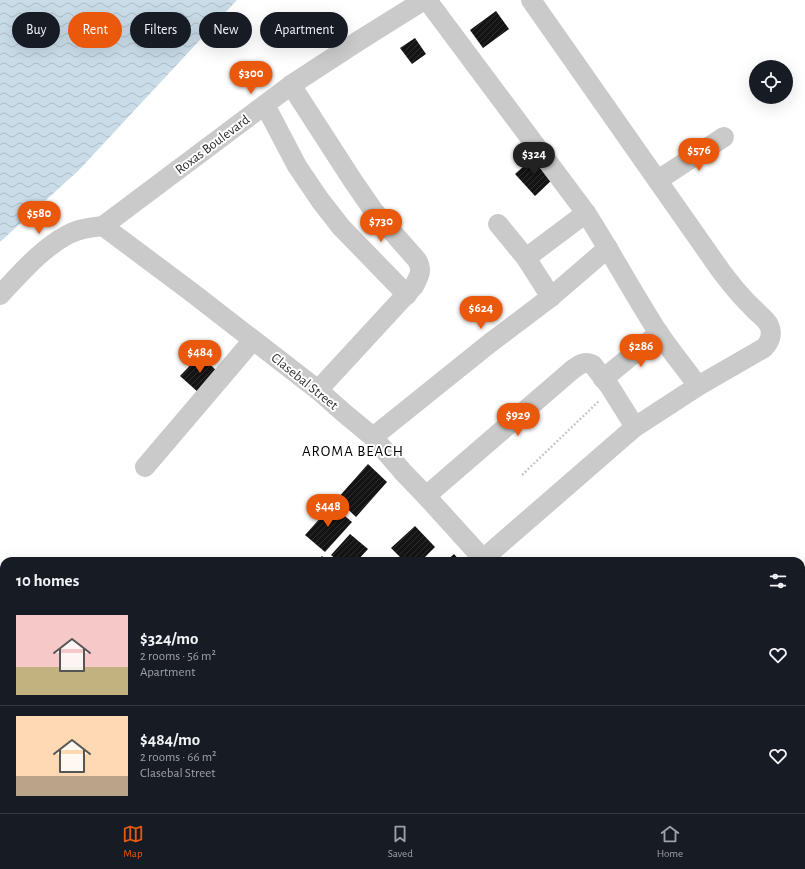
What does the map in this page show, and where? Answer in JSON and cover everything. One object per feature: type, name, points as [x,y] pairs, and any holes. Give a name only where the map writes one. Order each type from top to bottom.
[{"type":"street","name":"Roxas Boulevard","points":[[103,226],[291,85],[424,0]]},
{"type":"street","points":[[427,0],[586,213],[659,333],[698,386]]},
{"type":"street","points":[[487,557],[635,427],[698,386],[764,348],[769,343],[771,336],[770,327],[765,320],[732,286],[531,0]]},
{"type":"street","points":[[291,85],[373,210],[417,260],[421,269],[414,286],[407,295],[318,390]]},
{"type":"street","points":[[265,105],[297,166],[320,200],[342,227],[407,295]]},
{"type":"street","points":[[658,180],[724,137]]},
{"type":"street","points":[[526,258],[586,213]]},
{"type":"street","points":[[498,224],[526,258],[551,297]]},
{"type":"street","points":[[0,295],[53,244],[63,237],[79,230],[103,226]]},
{"type":"street","name":"Clasebal Street","points":[[103,226],[318,390],[373,437],[481,557]]},
{"type":"street","points":[[373,437],[490,343],[551,297],[608,248]]},
{"type":"street","points":[[606,383],[659,333]]},
{"type":"street","points":[[145,468],[253,340]]},
{"type":"street","points":[[426,496],[582,363],[590,363],[593,365],[635,427]]},
{"type":"path","points":[[522,475],[603,397],[606,383]]},
{"type":"water","points":[[0,0],[237,0],[226,12],[199,12],[199,41],[79,170],[0,242]]},
{"type":"building","points":[[496,11],[509,29],[483,48],[470,30]]},
{"type":"building","points":[[415,38],[426,54],[412,64],[400,48]]},
{"type":"building","points":[[534,157],[553,179],[535,196],[515,174]]},
{"type":"building","points":[[200,355],[219,373],[199,393],[180,376]]},
{"type":"building","points":[[368,464],[387,482],[356,517],[337,499]]},
{"type":"building","points":[[332,505],[352,522],[325,552],[305,535]]},
{"type":"building","points":[[415,526],[435,547],[425,557],[400,557],[391,548]]},
{"type":"building","points":[[350,534],[368,549],[361,557],[333,557],[331,555]]},
{"type":"district","name":"AROMA BEACH","points":[[353,451]]}]
